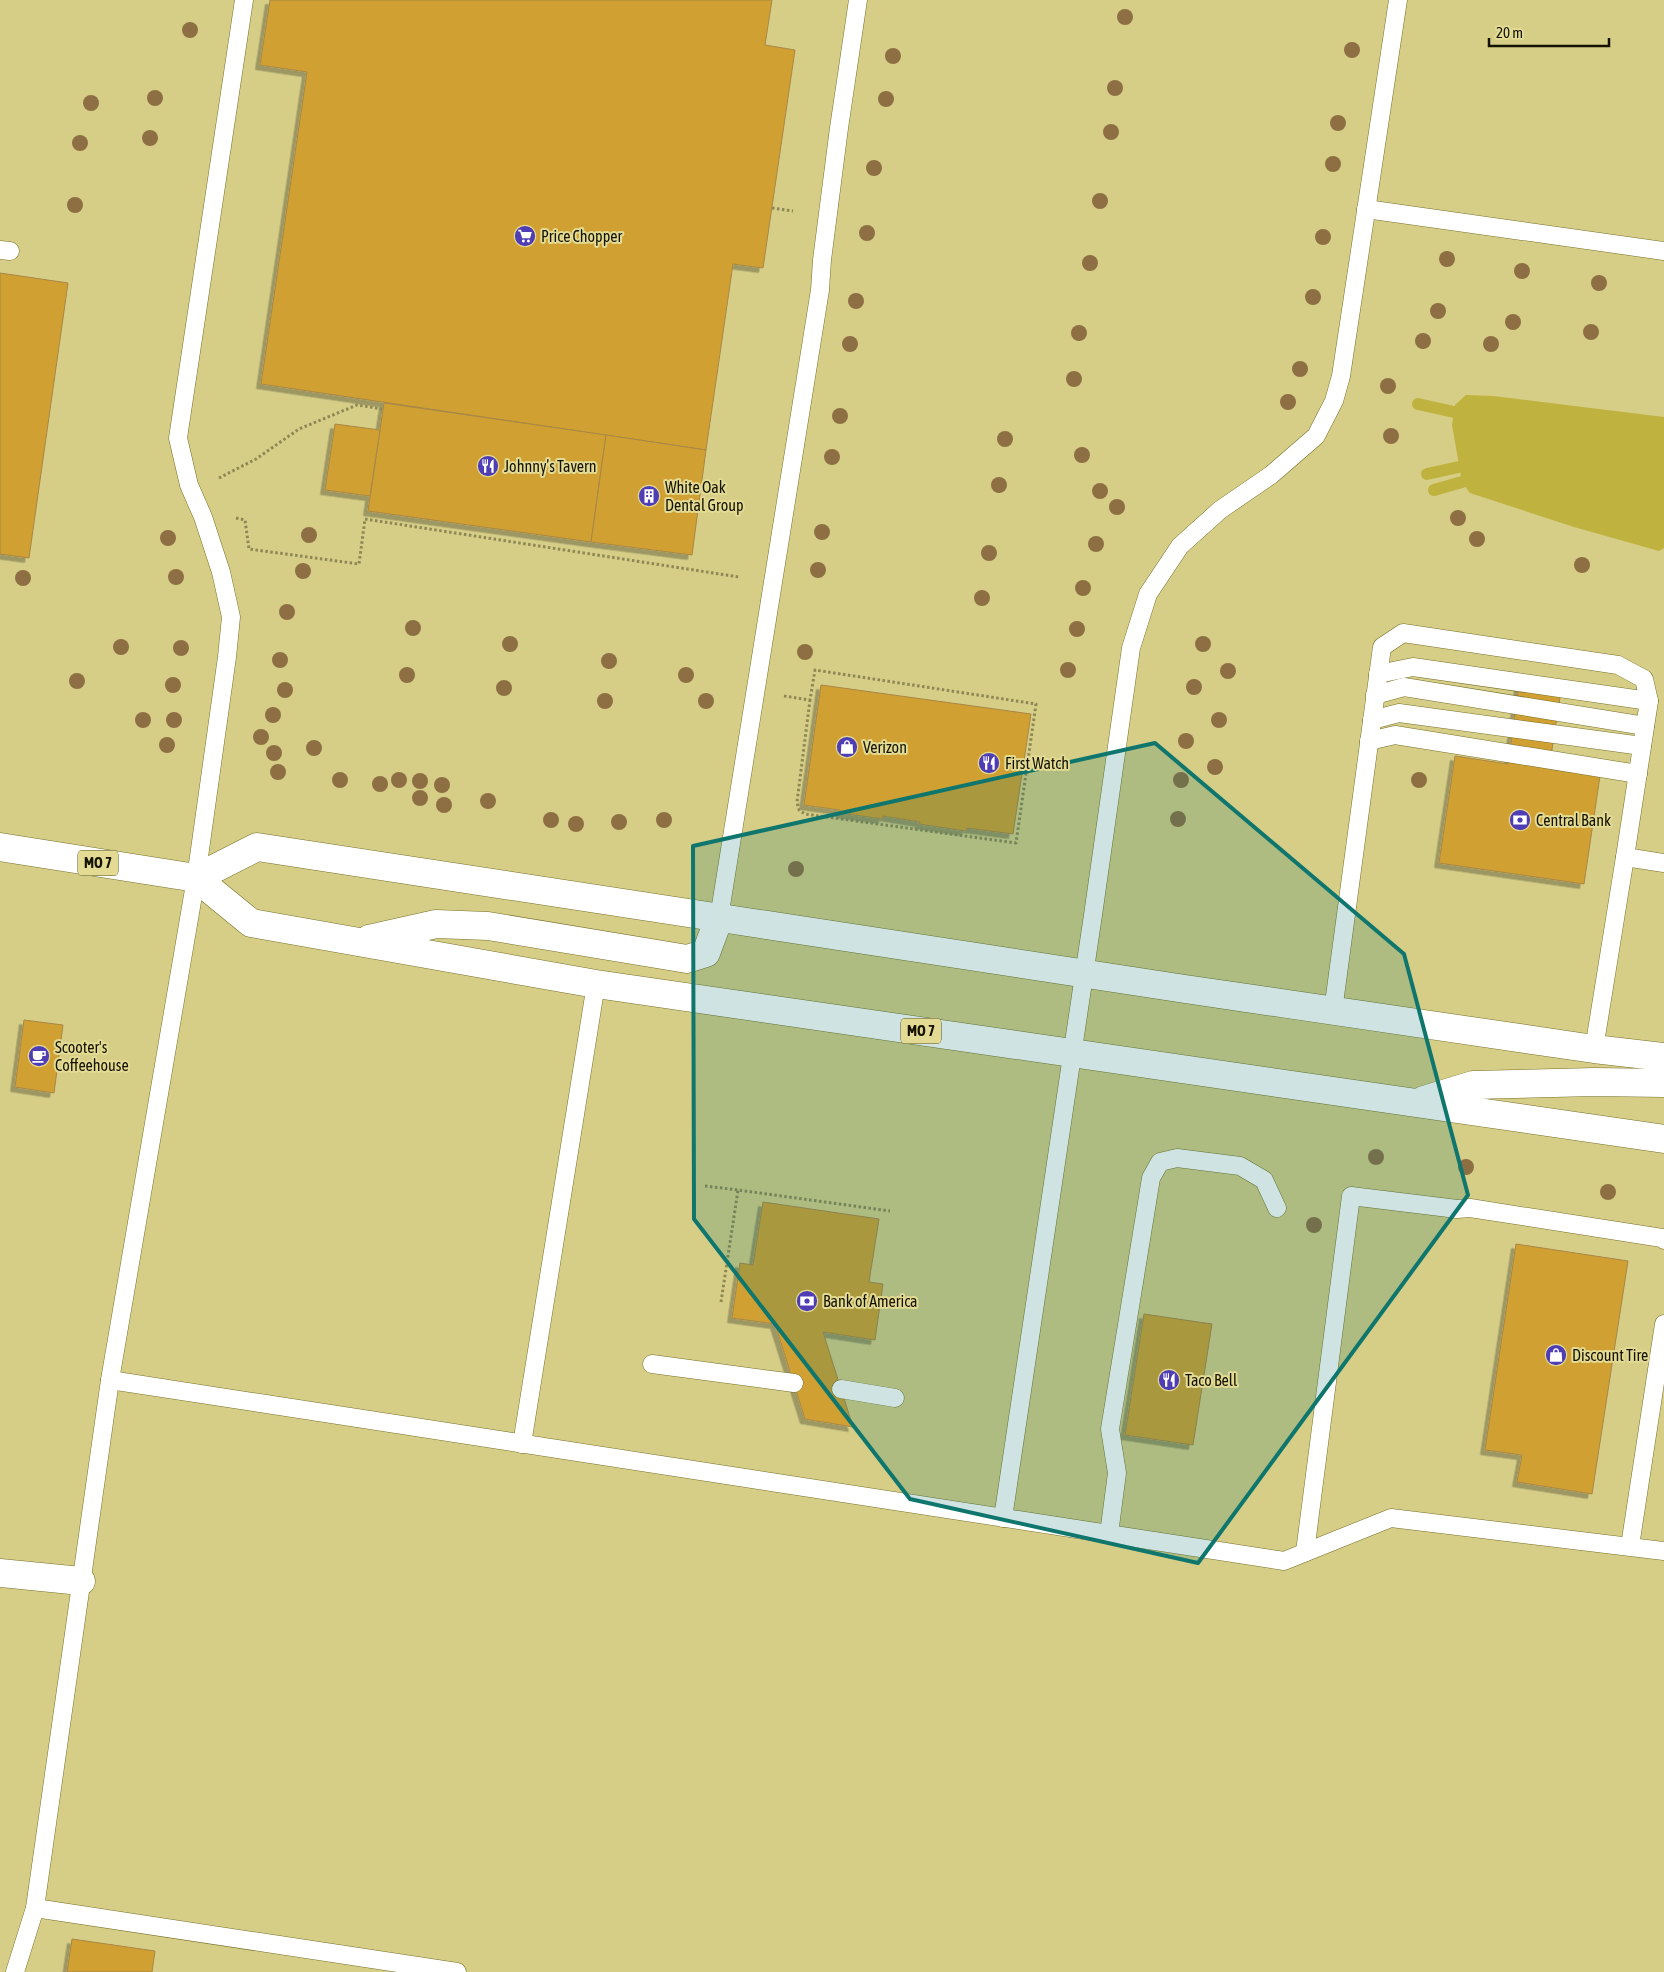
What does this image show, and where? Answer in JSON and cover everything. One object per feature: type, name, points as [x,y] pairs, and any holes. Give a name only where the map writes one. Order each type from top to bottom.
[{"type":"main road","name":"MO 7","points":[[0,847],[196,878],[251,923],[596,984],[1664,1139]]},
{"type":"main road","points":[[196,878],[257,847],[1334,1011],[1594,1049],[1664,1057]]},
{"type":"main road","points":[[358,942],[436,924],[488,926],[686,959],[706,953],[719,918]]},
{"type":"main road","points":[[1416,1102],[1473,1085],[1594,1082],[1664,1084]]},
{"type":"main road","points":[[0,1574],[81,1581]]},
{"type":"lane","points":[[15,1972],[35,1908],[110,1380],[196,878],[227,657],[231,617],[221,572],[201,512],[192,492],[178,438],[244,0]]},
{"type":"lane","points":[[719,918],[820,290],[822,260],[839,128],[858,0]]},
{"type":"lane","points":[[1002,1518],[1073,1054],[1131,648],[1148,594],[1180,546],[1220,510],[1271,475],[1316,436],[1334,401],[1341,376],[1398,0]]},
{"type":"lane","points":[[1366,209],[1664,251]]},
{"type":"lane","points":[[1334,1011],[1382,647],[1403,633],[1618,666],[1644,679],[1649,701],[1594,1049]]},
{"type":"lane","points":[[1378,674],[1413,667],[1649,701]]},
{"type":"lane","points":[[1375,695],[1404,687],[1645,726]]},
{"type":"lane","points":[[1372,720],[1399,713],[1642,746]]},
{"type":"lane","points":[[1369,741],[1395,735],[1638,774]]},
{"type":"lane","points":[[1625,857],[1664,863]]},
{"type":"lane","points":[[522,1444],[596,984]]},
{"type":"lane","points":[[1109,1534],[1117,1473],[1110,1429],[1151,1178],[1160,1162],[1177,1158],[1240,1166],[1264,1180],[1277,1208]]},
{"type":"lane","points":[[1305,1552],[1352,1196],[1456,1209],[1470,1208],[1662,1238],[1664,1240]]},
{"type":"lane","points":[[1630,1546],[1664,1324]]},
{"type":"lane","points":[[652,1364],[794,1383]]},
{"type":"lane","points":[[110,1380],[1284,1561],[1391,1518],[1664,1551]]},
{"type":"lane","points":[[841,1389],[895,1398]]},
{"type":"lane","points":[[35,1908],[457,1972]]},
{"type":"path","points":[[772,208],[793,211]]},
{"type":"path","points":[[192,492],[256,459],[299,429],[356,406],[383,409]]},
{"type":"path","points":[[201,512],[245,520],[249,549],[359,564],[365,519],[739,577]]},
{"type":"path","points":[[814,670],[1036,704],[1016,843],[805,814],[798,810],[797,802],[810,700],[814,670]]},
{"type":"path","points":[[756,691],[810,700]]},
{"type":"path","points":[[705,1186],[890,1211]]},
{"type":"path","points":[[721,1302],[738,1190]]},
{"type":"highlighted area","points":[[1155,743],[1404,954],[1468,1195],[1198,1563],[910,1499],[694,1219],[693,846]]},
{"type":"shaded area","points":[[1466,395],[1493,396],[1664,417],[1664,548],[1659,551],[1574,527],[1470,493],[1462,482],[1452,425],[1455,405]]},
{"type":"building","name":"Price Chopper","points":[[270,0],[772,0],[765,45],[795,50],[763,268],[733,264],[706,450],[261,384],[307,72],[260,65]]},
{"type":"building","points":[[0,273],[68,283],[29,558],[0,554]]},
{"type":"building","name":"Johnny’s Tavern","points":[[384,403],[606,435],[591,542],[368,511]]},
{"type":"building","points":[[335,424],[380,430],[370,496],[325,490]]},
{"type":"building","name":"White Oak Dental Group","points":[[606,435],[706,450],[692,555],[591,542]]},
{"type":"building","points":[[821,685],[1031,714],[1013,834],[967,828],[966,831],[883,816],[883,819],[840,813],[840,810],[804,805]]},
{"type":"building","name":"Central Bank","points":[[1519,685],[1561,691],[1549,769],[1600,776],[1584,884],[1439,863],[1455,756],[1508,764]]},
{"type":"building","name":"Scooter's Coffeehouse","points":[[24,1020],[63,1025],[54,1093],[15,1087]]},
{"type":"building","name":"Bank of America","points":[[763,1202],[879,1219],[869,1282],[883,1284],[875,1340],[823,1332],[853,1427],[805,1419],[775,1324],[732,1318],[740,1263],[753,1265]]},
{"type":"building","name":"Discount Tire","points":[[1516,1244],[1628,1261],[1592,1494],[1517,1482],[1522,1455],[1485,1450]]},
{"type":"building","name":"Taco Bell","points":[[1144,1314],[1212,1324],[1193,1445],[1125,1435]]},
{"type":"building","points":[[72,1939],[155,1951],[152,1972],[67,1972]]},
{"type":"waterway","points":[[1418,404],[1454,412]]},
{"type":"waterway","points":[[1427,474],[1459,467]]},
{"type":"waterway","points":[[1434,490],[1462,482]]},
{"type":"place","name":"Price Chopper","points":[[525,236]]},
{"type":"place","name":"Johnny’s Tavern","points":[[488,466]]},
{"type":"place","name":"White Oak Dental Group","points":[[649,496]]},
{"type":"place","name":"Verizon","points":[[847,747]]},
{"type":"place","name":"First Watch","points":[[989,763]]},
{"type":"place","name":"Central Bank","points":[[1520,820]]},
{"type":"place","name":"Scooter's Coffeehouse","points":[[39,1056]]},
{"type":"place","name":"Bank of America","points":[[807,1301]]},
{"type":"place","name":"Discount Tire","points":[[1556,1355]]},
{"type":"place","name":"Taco Bell","points":[[1169,1380]]}]
